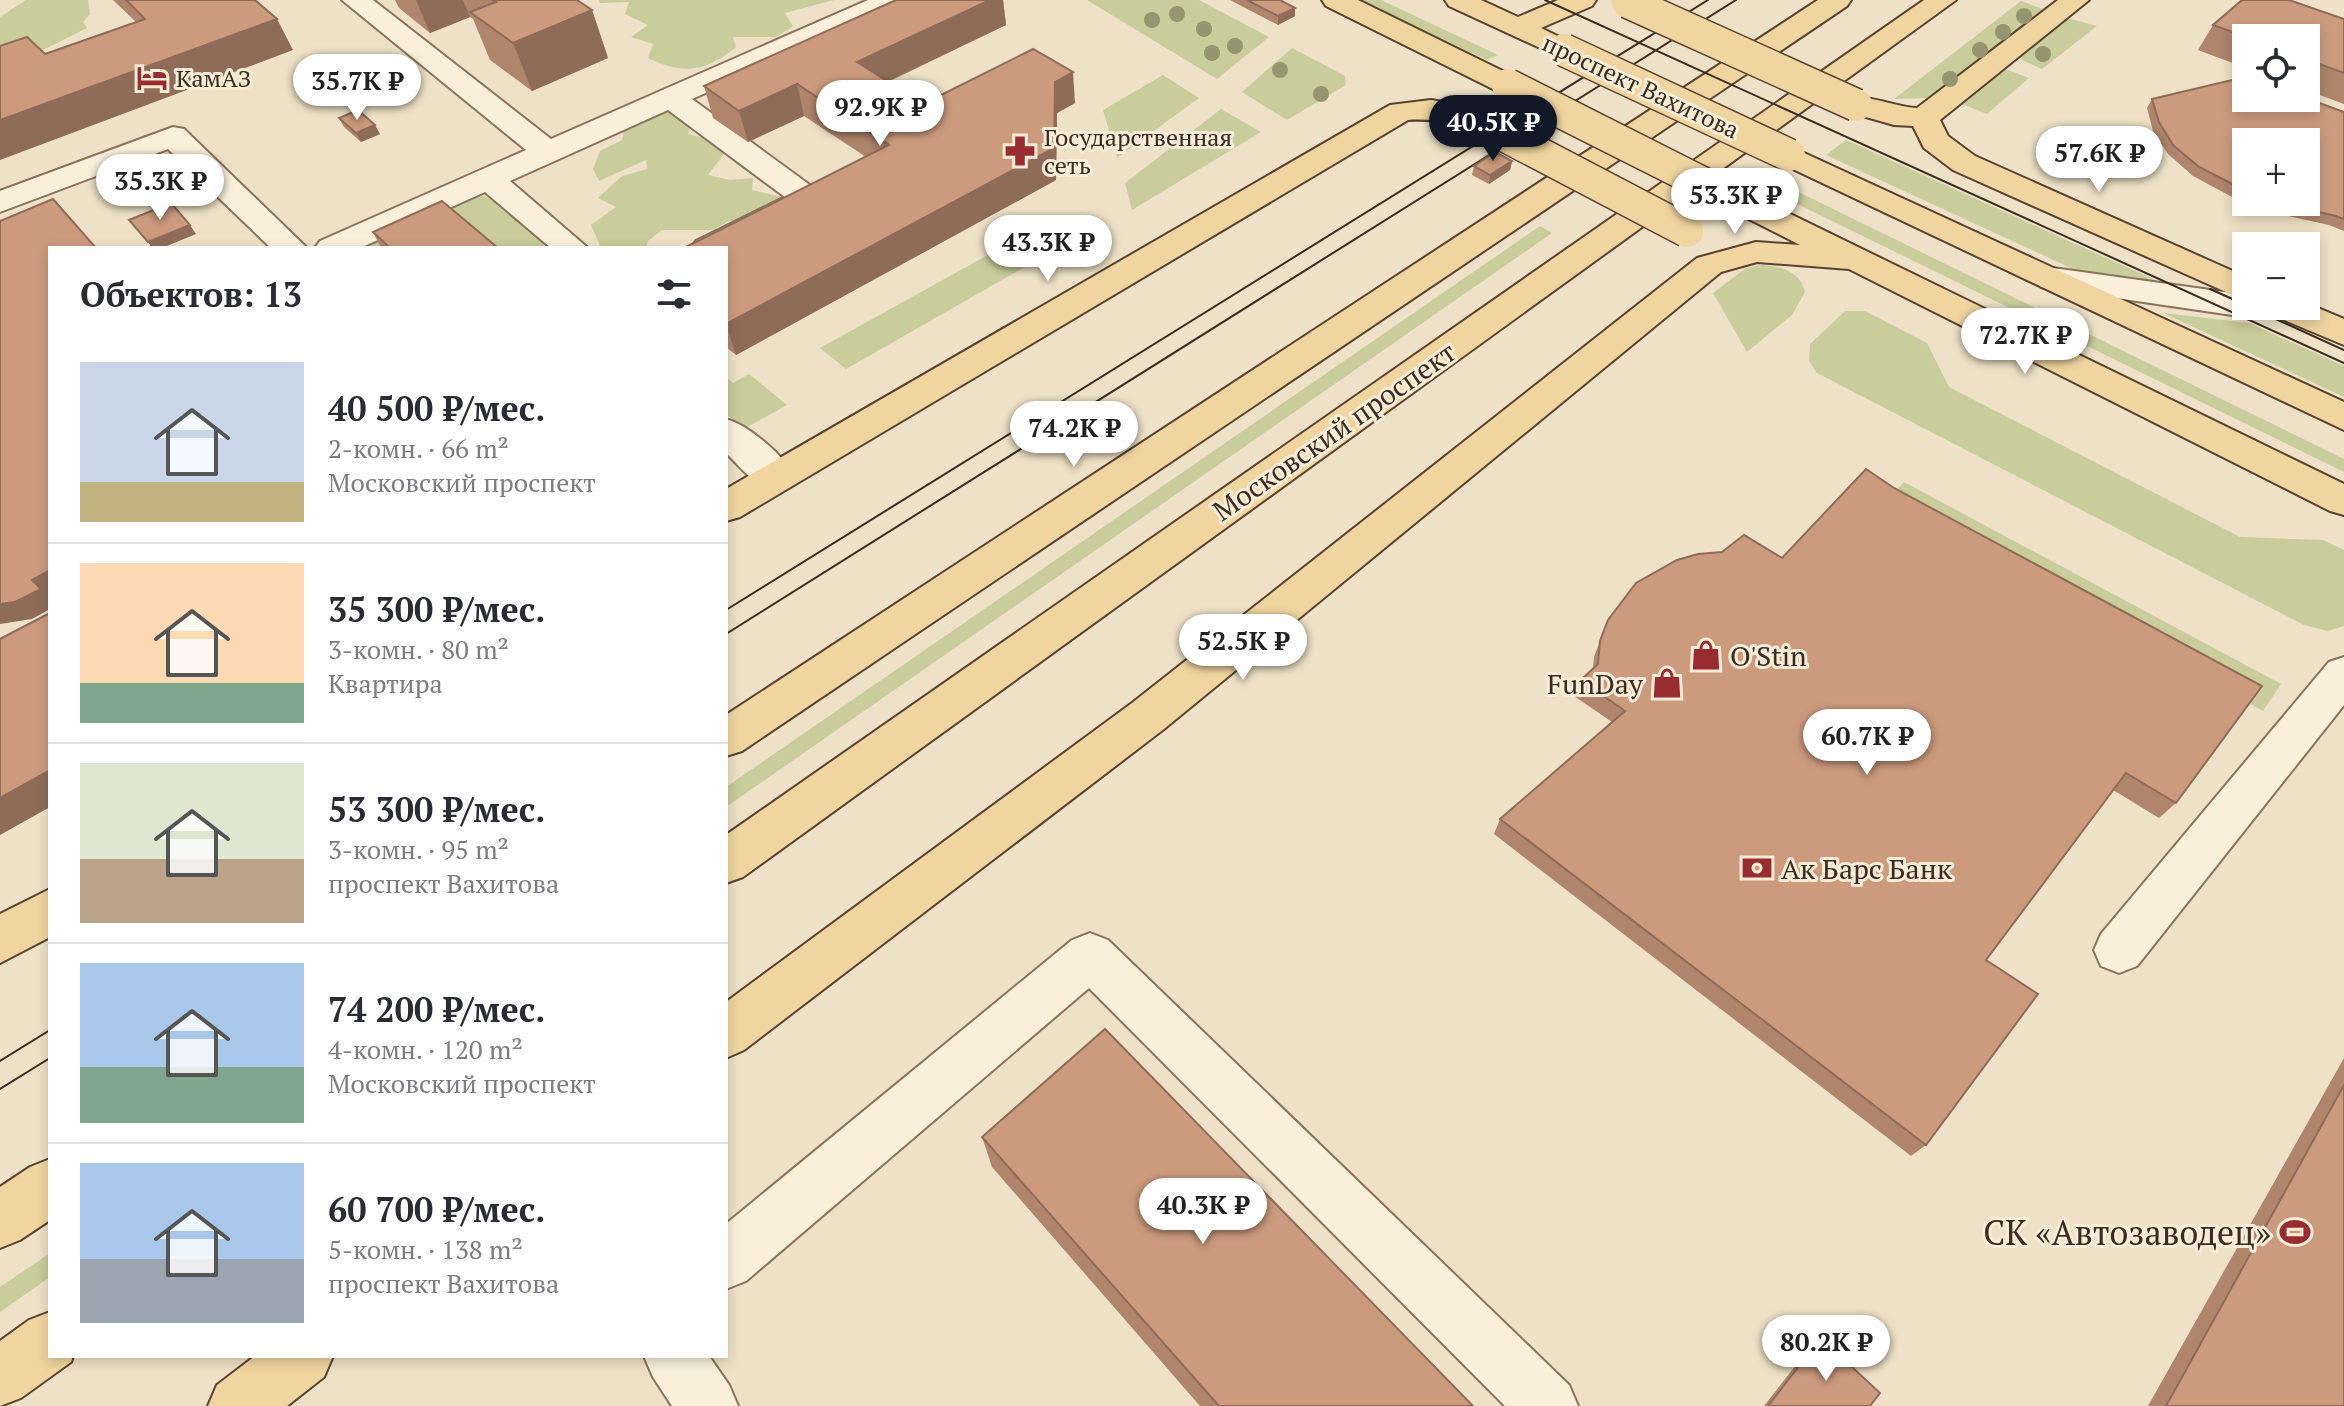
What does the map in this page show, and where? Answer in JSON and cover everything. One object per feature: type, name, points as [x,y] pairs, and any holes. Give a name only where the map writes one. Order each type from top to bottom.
[{"type":"main road","name":"проспект Вахитова","points":[[1336,0],[2344,501]]},
{"type":"main road","name":"проспект Вахитова","points":[[1459,0],[2344,417]]},
{"type":"main road","points":[[1517,28],[1582,0]]},
{"type":"main road","points":[[728,737],[1837,0]]},
{"type":"main road","name":"Московский проспект","points":[[728,861],[1942,0]]},
{"type":"main road","points":[[1626,1],[1856,105],[1894,116],[1924,118],[2075,0]]},
{"type":"main road","points":[[1392,28],[1406,88],[1431,109],[1462,113],[1698,248],[1852,259]]},
{"type":"main road","points":[[728,506],[1406,88]]},
{"type":"main road","points":[[1924,118],[1935,141],[1964,163],[2232,284]]},
{"type":"main road","points":[[728,1031],[1148,716],[1698,248]]},
{"type":"main road","points":[[2314,320],[2344,333]]},
{"type":"main road","points":[[0,940],[48,912]]},
{"type":"main road","points":[[0,1220],[48,1188]]},
{"type":"main road","points":[[0,1377],[48,1342]]},
{"type":"main road","points":[[238,1406],[300,1358]]},
{"type":"lane","points":[[356,0],[546,151]]},
{"type":"lane","points":[[336,246],[891,0]]},
{"type":"lane","points":[[670,97],[807,198],[712,246]]},
{"type":"lane","points":[[0,202],[173,136],[288,246]]},
{"type":"lane","points":[[487,178],[569,246]]},
{"type":"lane","points":[[2053,279],[2232,304]]},
{"type":"lane","points":[[728,434],[776,477]]},
{"type":"lane","points":[[2119,950],[2344,674]]},
{"type":"lane","points":[[728,1259],[1090,956],[1548,1406]]},
{"type":"lane","points":[[675,1358],[708,1406]]},
{"type":"green space","points":[[26,0],[88,0],[90,14],[83,22],[87,28],[45,49],[0,57],[0,17]]},
{"type":"green space","points":[[599,0],[834,0],[785,13],[793,26],[777,37],[733,37],[736,47],[715,62],[683,69],[648,58],[653,44],[631,37],[648,25],[625,14],[629,2],[600,3]]},
{"type":"green space","points":[[1087,0],[1199,0],[1269,37],[1217,79]]},
{"type":"green space","points":[[1358,0],[1381,0],[1498,55],[1487,60]]},
{"type":"green space","points":[[2021,1],[2046,10],[1932,98],[1894,99]]},
{"type":"green space","points":[[2067,18],[2097,26],[2042,69],[2022,60],[2021,53]]},
{"type":"green space","points":[[1292,48],[1345,76],[1346,85],[1287,120],[1242,92]]},
{"type":"green space","points":[[1997,70],[2008,70],[2029,78],[1987,114],[1957,102]]},
{"type":"green space","points":[[1163,75],[1199,98],[1117,158],[1103,110]]},
{"type":"green space","points":[[668,107],[671,115],[691,125],[688,134],[720,142],[726,151],[708,175],[730,180],[753,178],[752,190],[782,197],[746,221],[729,221],[713,230],[662,230],[648,241],[647,246],[600,246],[591,225],[616,207],[598,198],[622,176],[647,169],[646,160],[599,181],[593,169],[600,151],[622,140],[626,123]]},
{"type":"green space","points":[[1221,109],[1261,132],[1132,210],[1125,183]]},
{"type":"green space","points":[[1846,140],[2177,290],[2084,274],[1826,155]]},
{"type":"green space","points":[[1780,183],[2344,459],[2344,472],[1769,190]]},
{"type":"green space","points":[[466,196],[490,198],[548,246],[357,246]]},
{"type":"green space","points":[[1540,226],[1552,233],[728,806],[728,786]]},
{"type":"green space","points":[[1004,246],[1030,264],[846,369],[820,348]]},
{"type":"green space","points":[[1762,265],[1789,271],[1799,279],[1805,292],[1792,315],[1747,352],[1713,293],[1746,268]]},
{"type":"green space","points":[[1845,311],[1865,311],[1927,343],[1949,387],[2240,537],[2323,540],[2344,550],[2344,626],[2328,631],[2304,625],[1817,373],[1809,361],[1810,344]]},
{"type":"green space","points":[[2163,313],[2249,323],[2344,366],[2344,397]]},
{"type":"green space","points":[[749,374],[787,405],[744,429],[728,416],[728,379],[733,383]]},
{"type":"green space","points":[[1904,482],[2281,684],[2263,711],[1884,504]]},
{"type":"green space","points":[[48,1254],[48,1278],[0,1312],[0,1287]]},
{"type":"building","points":[[126,0],[255,0],[277,19],[0,120],[0,46],[27,37],[45,54],[145,19]]},
{"type":"building","points":[[493,0],[577,0],[592,10],[513,43],[470,12],[496,2]]},
{"type":"building","points":[[896,0],[990,0],[857,62],[923,104],[1033,49],[1073,72],[1055,82],[1054,148],[728,323],[728,246],[688,246],[889,145],[797,84],[739,111],[704,86]]},
{"type":"building","points":[[1247,0],[1280,0],[1295,8],[1278,16]]},
{"type":"building","points":[[2242,0],[2289,0],[2344,19],[2344,73],[2320,64],[2320,24],[2232,24],[2232,32],[2213,25]]},
{"type":"building","points":[[2232,80],[2232,112],[2320,112],[2320,103],[2344,112],[2344,219],[2320,212],[2320,128],[2232,128],[2232,184],[2199,167],[2173,145],[2159,122],[2152,99]]},
{"type":"building","points":[[358,110],[375,125],[356,133],[339,118]]},
{"type":"building","points":[[1495,152],[1512,161],[1490,175],[1474,166]]},
{"type":"building","points":[[53,199],[94,246],[48,246],[48,571],[32,580],[41,589],[15,602],[0,604],[0,221]]},
{"type":"building","points":[[442,201],[496,246],[388,246],[373,232]]},
{"type":"building","points":[[171,203],[190,225],[148,242],[129,220]]},
{"type":"building","points":[[1866,469],[1894,488],[2262,686],[2176,803],[2126,773],[1986,960],[2038,994],[1926,1145],[1500,819],[1625,711],[1581,680],[1598,664],[1600,641],[1608,620],[1636,583],[1677,560],[1722,552],[1744,535],[1782,558]]},
{"type":"building","points":[[48,614],[48,771],[0,798],[0,639]]},
{"type":"building","points":[[1105,1029],[1473,1406],[1219,1406],[982,1137]]},
{"type":"building","name":"СК «Автозаводец»","points":[[2344,1085],[2344,1406],[2166,1406]]},
{"type":"building","points":[[1821,1338],[1880,1393],[1870,1406],[1768,1406]]},
{"type":"tram line","points":[[1545,0],[1639,43]]},
{"type":"tram line","points":[[1639,43],[1708,0]]},
{"type":"tram line","points":[[1656,50],[1736,0]]},
{"type":"tram line","points":[[728,609],[1639,43]]},
{"type":"tram line","points":[[1639,43],[1656,50]]},
{"type":"tram line","points":[[728,633],[1656,50]]},
{"type":"tram line","points":[[1656,50],[2344,363]]},
{"type":"tram line","points":[[2210,289],[2232,299]]},
{"type":"tram line","points":[[2278,320],[2344,350]]},
{"type":"tram line","points":[[0,1061],[48,1031]]},
{"type":"tram line","points":[[0,1089],[48,1059]]},
{"type":"place","name":"КамАЗ","points":[[152,78]]},
{"type":"place","name":"Государственная сеть","points":[[1020,151]]},
{"type":"place","name":"O'Stin","points":[[1706,655]]},
{"type":"place","name":"FunDay","points":[[1667,683]]},
{"type":"place","name":"Ак Барс Банк","points":[[1757,868]]},
{"type":"place","name":"СК «Автозаводец»","points":[[2295,1232]]}]
